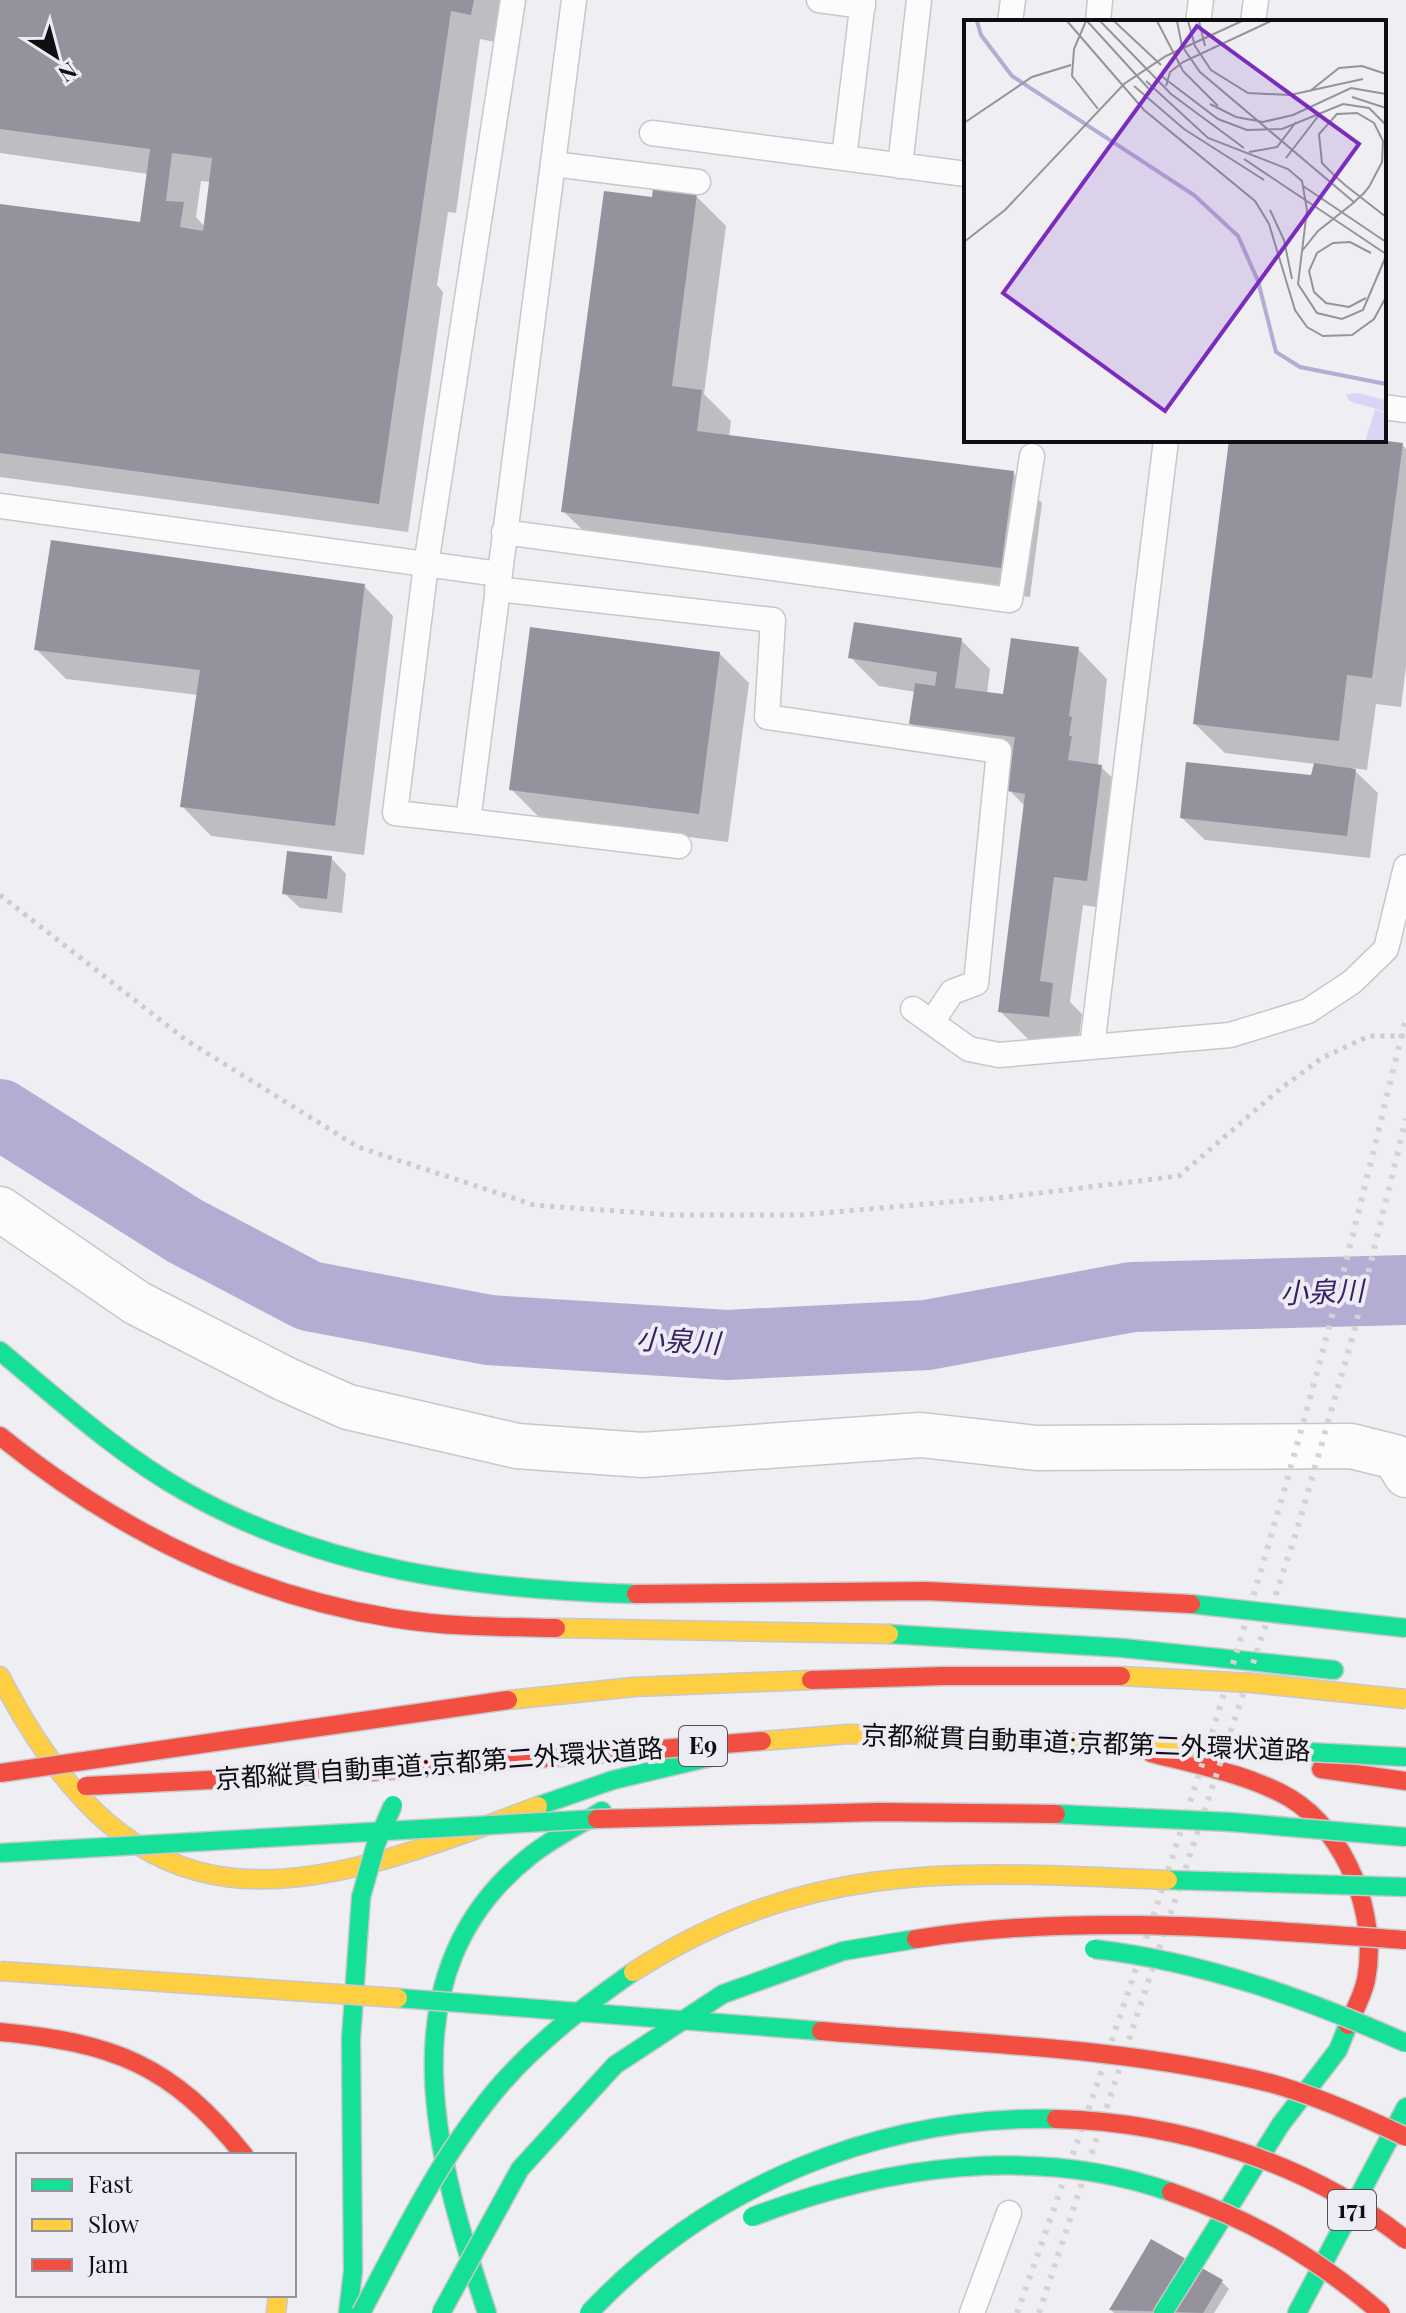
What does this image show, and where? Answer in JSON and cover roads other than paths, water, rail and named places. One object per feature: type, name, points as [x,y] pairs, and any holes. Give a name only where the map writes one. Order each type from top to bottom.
[{"type":"highway","points":[[0,1351],[127,1452],[209,1505],[300,1546],[421,1578],[554,1593],[901,1589],[1060,1593],[1217,1605],[1406,1628]]},
{"type":"highway","points":[[0,1436],[31,1463],[155,1542],[227,1573],[305,1599],[392,1618],[496,1626],[1056,1642],[1347,1671]]},
{"type":"highway","points":[[649,1650],[758,1633]]},
{"type":"highway","points":[[474,1726],[497,1711],[580,1672]]},
{"type":"highway","points":[[0,1773],[411,1713],[613,1689],[905,1675],[1056,1673],[1215,1680],[1406,1699]]},
{"type":"highway","points":[[0,1676],[25,1729],[94,1814],[142,1851],[173,1865],[237,1880],[302,1876],[413,1853],[582,1790],[716,1756],[880,1724],[1067,1731],[1406,1781]]},
{"type":"highway","points":[[1067,1731],[1245,1778],[1291,1799],[1327,1830],[1353,1870],[1368,1940],[1366,1980],[1338,2050],[1281,2124],[1163,2313]]},
{"type":"highway","name":"京都縦貫自動車道;京都第二外環状道路","points":[[45,1788],[355,1773],[849,1734],[1095,1741],[1406,1757]]},
{"type":"highway","points":[[348,2313],[353,2271],[351,2039],[361,1897],[376,1844],[392,1805],[414,1774],[442,1750]]},
{"type":"highway","points":[[487,2313],[452,2197],[434,2114],[429,2067],[433,2020],[450,1959],[468,1923],[502,1883],[532,1855],[586,1819],[716,1756]]},
{"type":"highway","points":[[0,1853],[482,1822],[906,1810],[1269,1822],[1406,1837]]},
{"type":"highway","points":[[361,2313],[428,2190],[504,2082],[594,1997],[697,1933],[758,1908],[801,1896],[904,1876],[988,1873],[1406,1887]]},
{"type":"highway","points":[[441,2313],[497,2209],[538,2147],[586,2092],[639,2045],[695,2008],[744,1983],[809,1958],[878,1941],[1010,1926],[1242,1929],[1406,1940]]},
{"type":"highway","points":[[744,1983],[813,1966],[885,1954],[1041,1945]]},
{"type":"highway","points":[[1068,1947],[1172,1962],[1232,1978],[1363,2024],[1406,2043]]},
{"type":"highway","points":[[0,1971],[549,2007],[1091,2054],[1198,2067],[1291,2089],[1354,2111],[1406,2137]]},
{"type":"highway","points":[[0,2032],[81,2042],[133,2058],[176,2082],[216,2117],[243,2153]]},
{"type":"highway","name":"171","points":[[1297,2313],[1406,2107]]},
{"type":"highway","points":[[589,2313],[649,2258],[713,2210],[778,2173],[845,2147],[918,2127],[997,2118],[1072,2117],[1146,2126],[1214,2145],[1279,2165],[1334,2191],[1386,2223],[1406,2240]]},
{"type":"highway","points":[[734,2225],[786,2201],[855,2182],[917,2170],[985,2165],[1048,2168],[1112,2178],[1175,2193],[1236,2216],[1290,2244],[1344,2281],[1381,2313]]},
{"type":"highway","points":[[609,2313],[683,2256]]},
{"type":"street","points":[[0,1209],[137,1303],[285,1379],[348,1407],[517,1446],[642,1455],[921,1435],[1036,1448],[1351,1446],[1395,1457],[1406,1475]]},
{"type":"lane","points":[[513,0],[426,565],[395,813],[679,846]]},
{"type":"lane","points":[[468,821],[574,0]]},
{"type":"lane","points":[[819,0],[863,3],[844,158]]},
{"type":"lane","points":[[900,166],[919,0]]},
{"type":"lane","points":[[1010,20],[1013,0]]},
{"type":"lane","points":[[1098,20],[1100,0]]},
{"type":"lane","points":[[1198,20],[1201,0]]},
{"type":"lane","points":[[1253,20],[1256,0]]},
{"type":"lane","points":[[652,133],[964,174]]},
{"type":"lane","points":[[553,164],[698,182]]},
{"type":"lane","points":[[1386,407],[1406,410]]},
{"type":"lane","points":[[1092,1047],[1166,442]]},
{"type":"lane","points":[[504,532],[1010,600],[1032,456]]},
{"type":"lane","points":[[0,506],[426,565],[498,581],[773,620],[767,717],[999,751],[976,983],[952,992],[922,1016],[969,1049],[999,1055],[1230,1035],[1308,1011],[1352,982],[1386,949],[1406,867]]},
{"type":"lane","points":[[972,2313],[1009,2213]]},
{"type":"waterway","name":"小泉川","points":[[0,1114],[185,1231],[309,1296],[489,1330],[727,1345],[927,1335],[1132,1297],[1406,1290]]},
{"type":"railway","points":[[1017,2313],[1102,2071],[1258,1582],[1327,1335],[1406,1018]]},
{"type":"railway","points":[[1039,2313],[1297,1530],[1353,1335],[1406,1119]]}]
